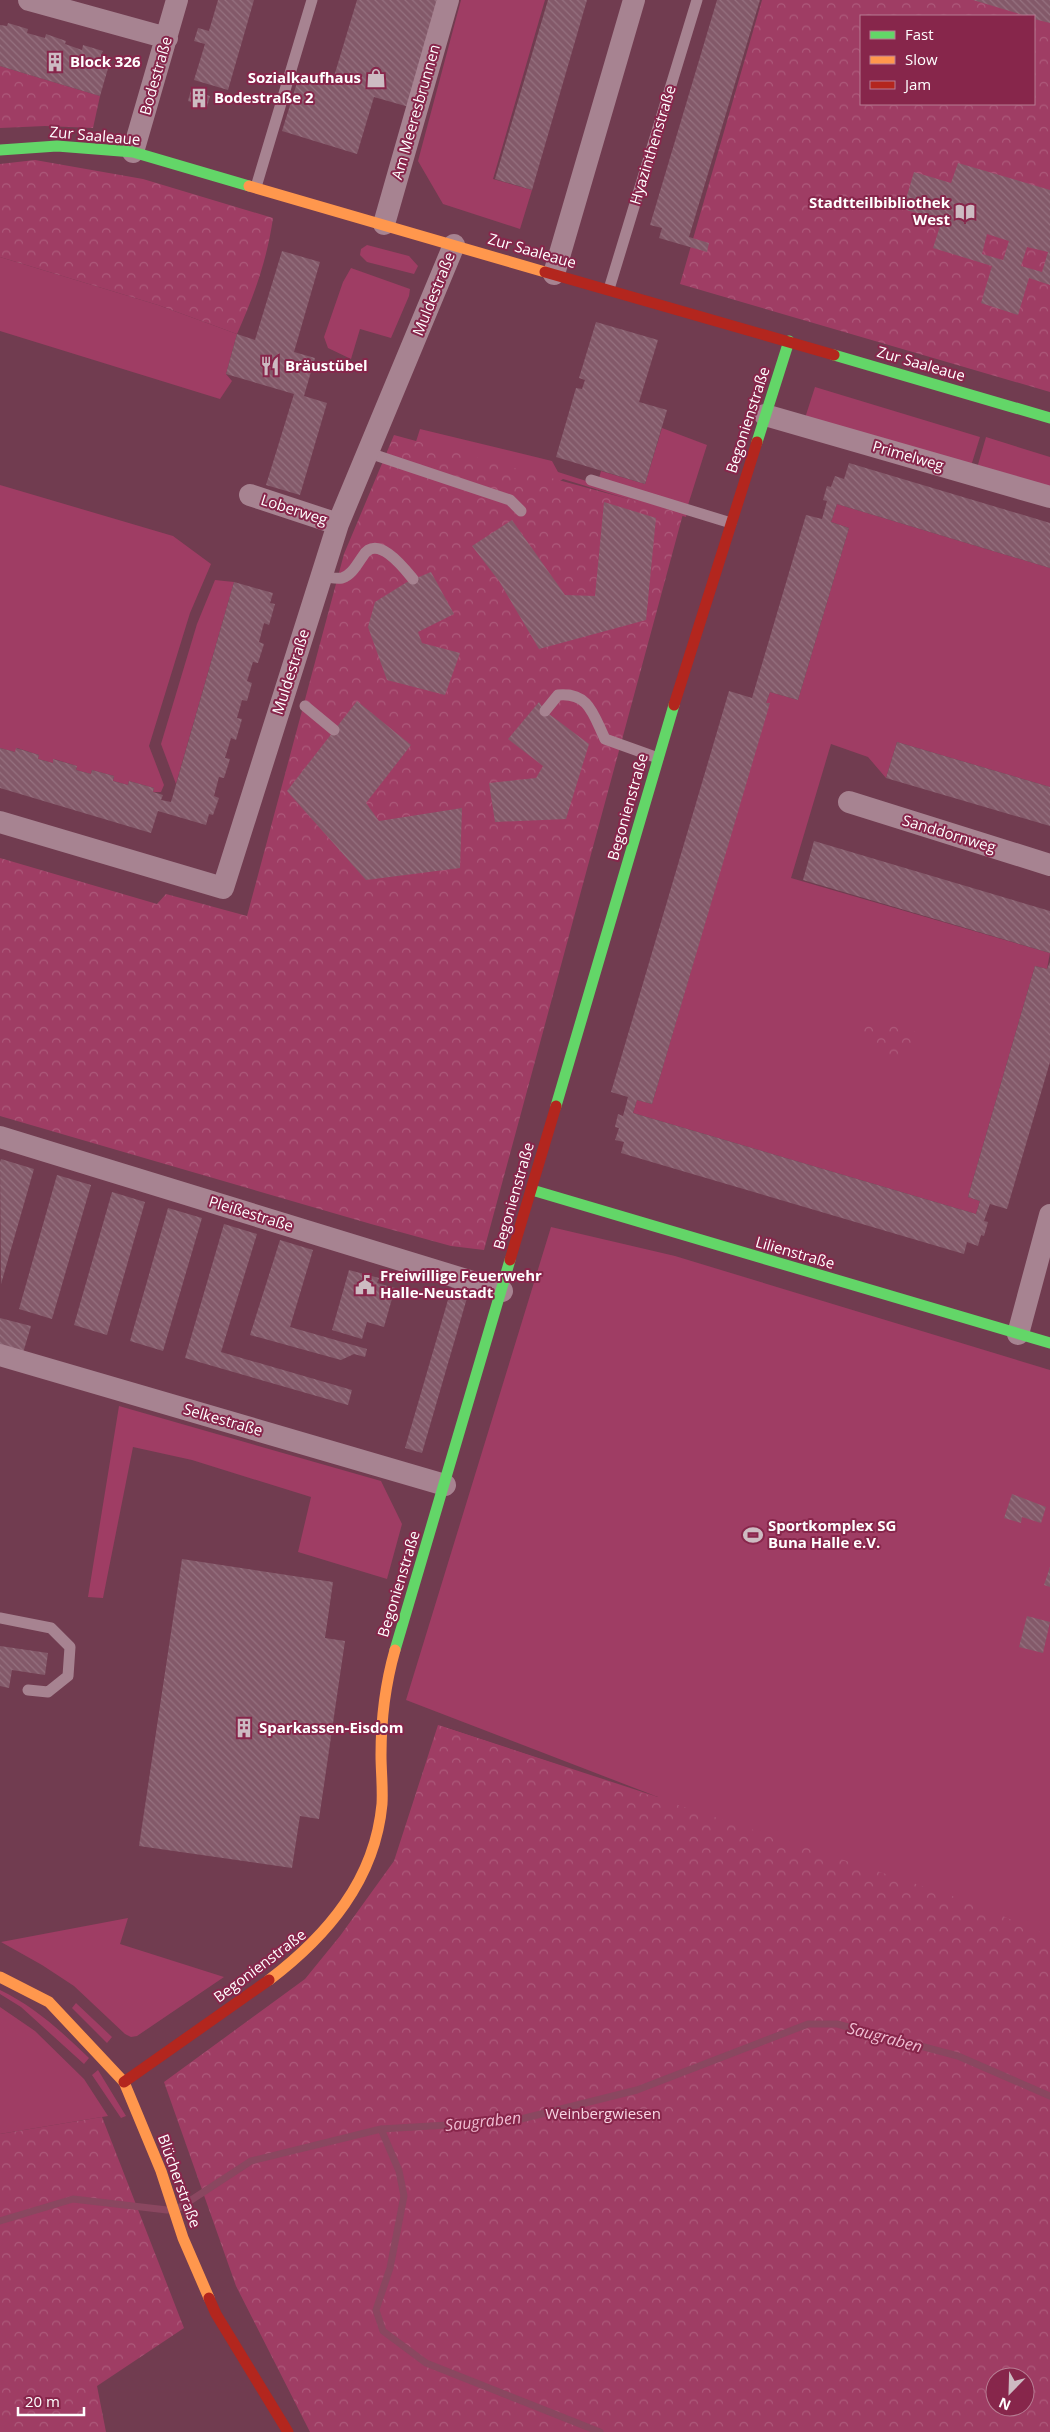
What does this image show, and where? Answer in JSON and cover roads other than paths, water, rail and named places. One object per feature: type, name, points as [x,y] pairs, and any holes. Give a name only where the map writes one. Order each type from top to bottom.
[{"type":"street","points":[[29,0],[167,38]]},
{"type":"street","name":"Bodestraße","points":[[133,152],[177,0]]},
{"type":"street","name":"Am Meeresbrunnen","points":[[384,224],[448,0]]},
{"type":"street","points":[[554,274],[634,0]]},
{"type":"street","name":"Zur Saaleaue","points":[[0,150],[57,146],[133,152],[1050,418]]},
{"type":"street","name":"Muldestraße","points":[[0,822],[222,888],[338,524],[454,245]]},
{"type":"street","name":"Begonienstraße","points":[[124,2082],[292,1964],[318,1941],[344,1910],[360,1880],[374,1844],[381,1810],[381,1724],[388,1676],[658,758],[789,341]]},
{"type":"street","name":"Primelweg","points":[[765,415],[1050,497]]},
{"type":"street","name":"Loberweg","points":[[250,495],[338,524]]},
{"type":"street","name":"Sanddornweg","points":[[848,802],[1050,865]]},
{"type":"street","name":"Pleißestraße","points":[[0,1137],[502,1291]]},
{"type":"street","name":"Lilienstraße","points":[[532,1190],[1050,1343]]},
{"type":"street","points":[[1018,1334],[1050,1215]]},
{"type":"street","name":"Selkestraße","points":[[0,1356],[445,1485]]},
{"type":"street","name":"Blücherstraße","points":[[0,1977],[49,2002],[124,2082],[161,2172],[183,2238],[216,2314],[288,2432]]},
{"type":"lane","points":[[256,187],[312,0]]},
{"type":"lane","name":"Hyazinthenstraße","points":[[609,289],[697,0]]},
{"type":"lane","points":[[368,453],[510,500],[521,512]]},
{"type":"lane","points":[[591,480],[731,523]]},
{"type":"lane","points":[[322,577],[341,578],[354,569],[364,553],[373,548],[381,548],[400,562],[413,579]]},
{"type":"lane","points":[[545,711],[558,695],[569,694],[581,698],[591,709],[605,738],[658,758]]},
{"type":"lane","points":[[305,706],[334,730]]},
{"type":"lane","points":[[0,1618],[51,1628],[70,1647],[68,1676],[48,1692],[28,1690]]},
{"type":"waterway","name":"Saugraben","points":[[179,2208],[251,2161],[381,2129],[513,2121],[637,2090],[808,2024],[837,2024],[958,2056],[1050,2096]]},
{"type":"waterway","points":[[381,2129],[399,2171],[404,2196],[390,2268],[376,2310],[383,2331],[426,2363],[600,2432]]},
{"type":"waterway","name":"Saugraben","points":[[0,2221],[73,2199],[167,2210]]},
{"type":"place","name":"Block 326","points":[[55,62]]},
{"type":"place","name":"Sozialkaufhaus","points":[[376,78]]},
{"type":"place","name":"Bodestraße 2","points":[[199,98]]},
{"type":"place","name":"Stadtteilbibliothek West","points":[[965,212]]},
{"type":"place","name":"Bräustübel","points":[[270,366]]},
{"type":"place","name":"Freiwillige Feuerwehr Halle-Neustadt","points":[[365,1285]]},
{"type":"place","name":"Sportkomplex SG Buna Halle e.V.","points":[[753,1535]]},
{"type":"place","name":"Sparkassen-Eisdom","points":[[244,1728]]},
{"type":"park label","name":"Weinbergwiesen","points":[[603,2114]]}]
